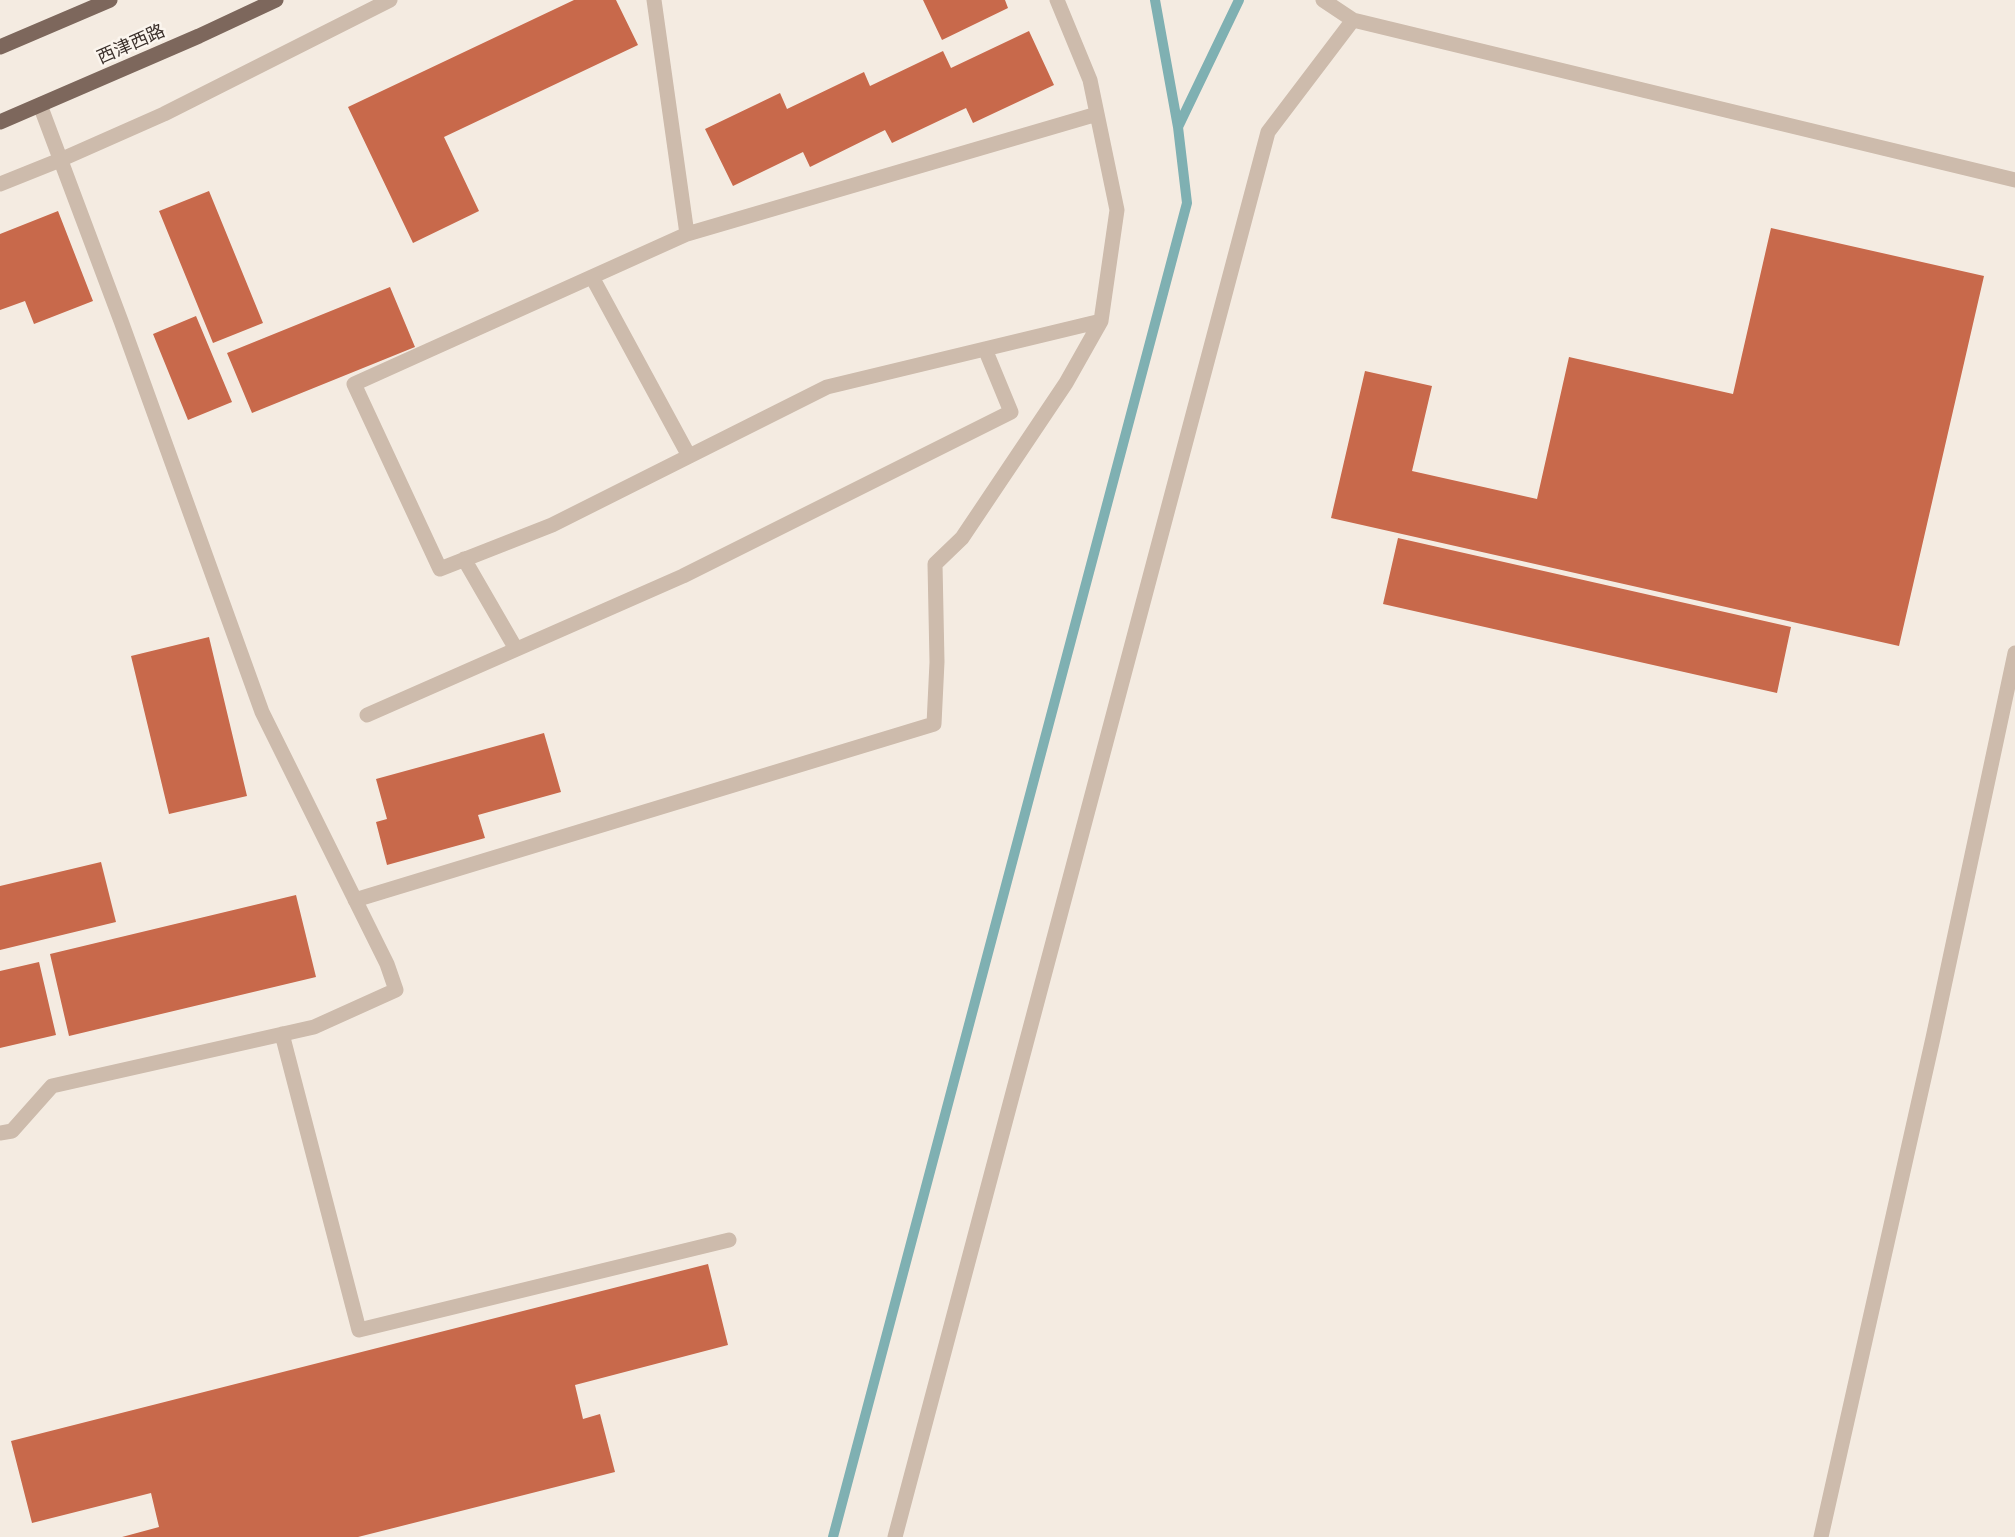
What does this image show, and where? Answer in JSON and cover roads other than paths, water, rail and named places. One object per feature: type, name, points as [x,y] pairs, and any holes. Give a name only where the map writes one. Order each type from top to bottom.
[{"type":"main road","points":[[0,47],[110,0]]},
{"type":"main road","name":"西津西路","points":[[0,122],[276,0]]},
{"type":"street","points":[[0,184],[164,114],[390,0]]},
{"type":"street","points":[[654,0],[687,234]]},
{"type":"street","points":[[355,900],[934,724],[937,662],[935,564],[962,538],[1066,383],[1101,321],[1117,210],[1090,80],[1057,0]]},
{"type":"street","points":[[1323,0],[1353,20],[2015,180]]},
{"type":"street","points":[[895,1537],[1268,132],[1353,20]]},
{"type":"street","points":[[0,1133],[12,1131],[52,1086],[314,1027],[396,990],[387,964],[262,712],[121,321],[40,105]]},
{"type":"street","points":[[1097,114],[687,234],[354,384],[440,568],[552,525],[827,387],[1101,321]]},
{"type":"street","points":[[592,277],[689,456]]},
{"type":"street","points":[[367,715],[683,576],[1011,412],[985,349]]},
{"type":"street","points":[[464,559],[516,649]]},
{"type":"street","points":[[1821,1537],[1933,1038],[2015,653]]},
{"type":"street","points":[[282,1034],[359,1330],[729,1240]]},
{"type":"waterway","points":[[1155,0],[1178,127]]},
{"type":"waterway","points":[[833,1537],[1187,203],[1178,127],[1239,0]]}]
